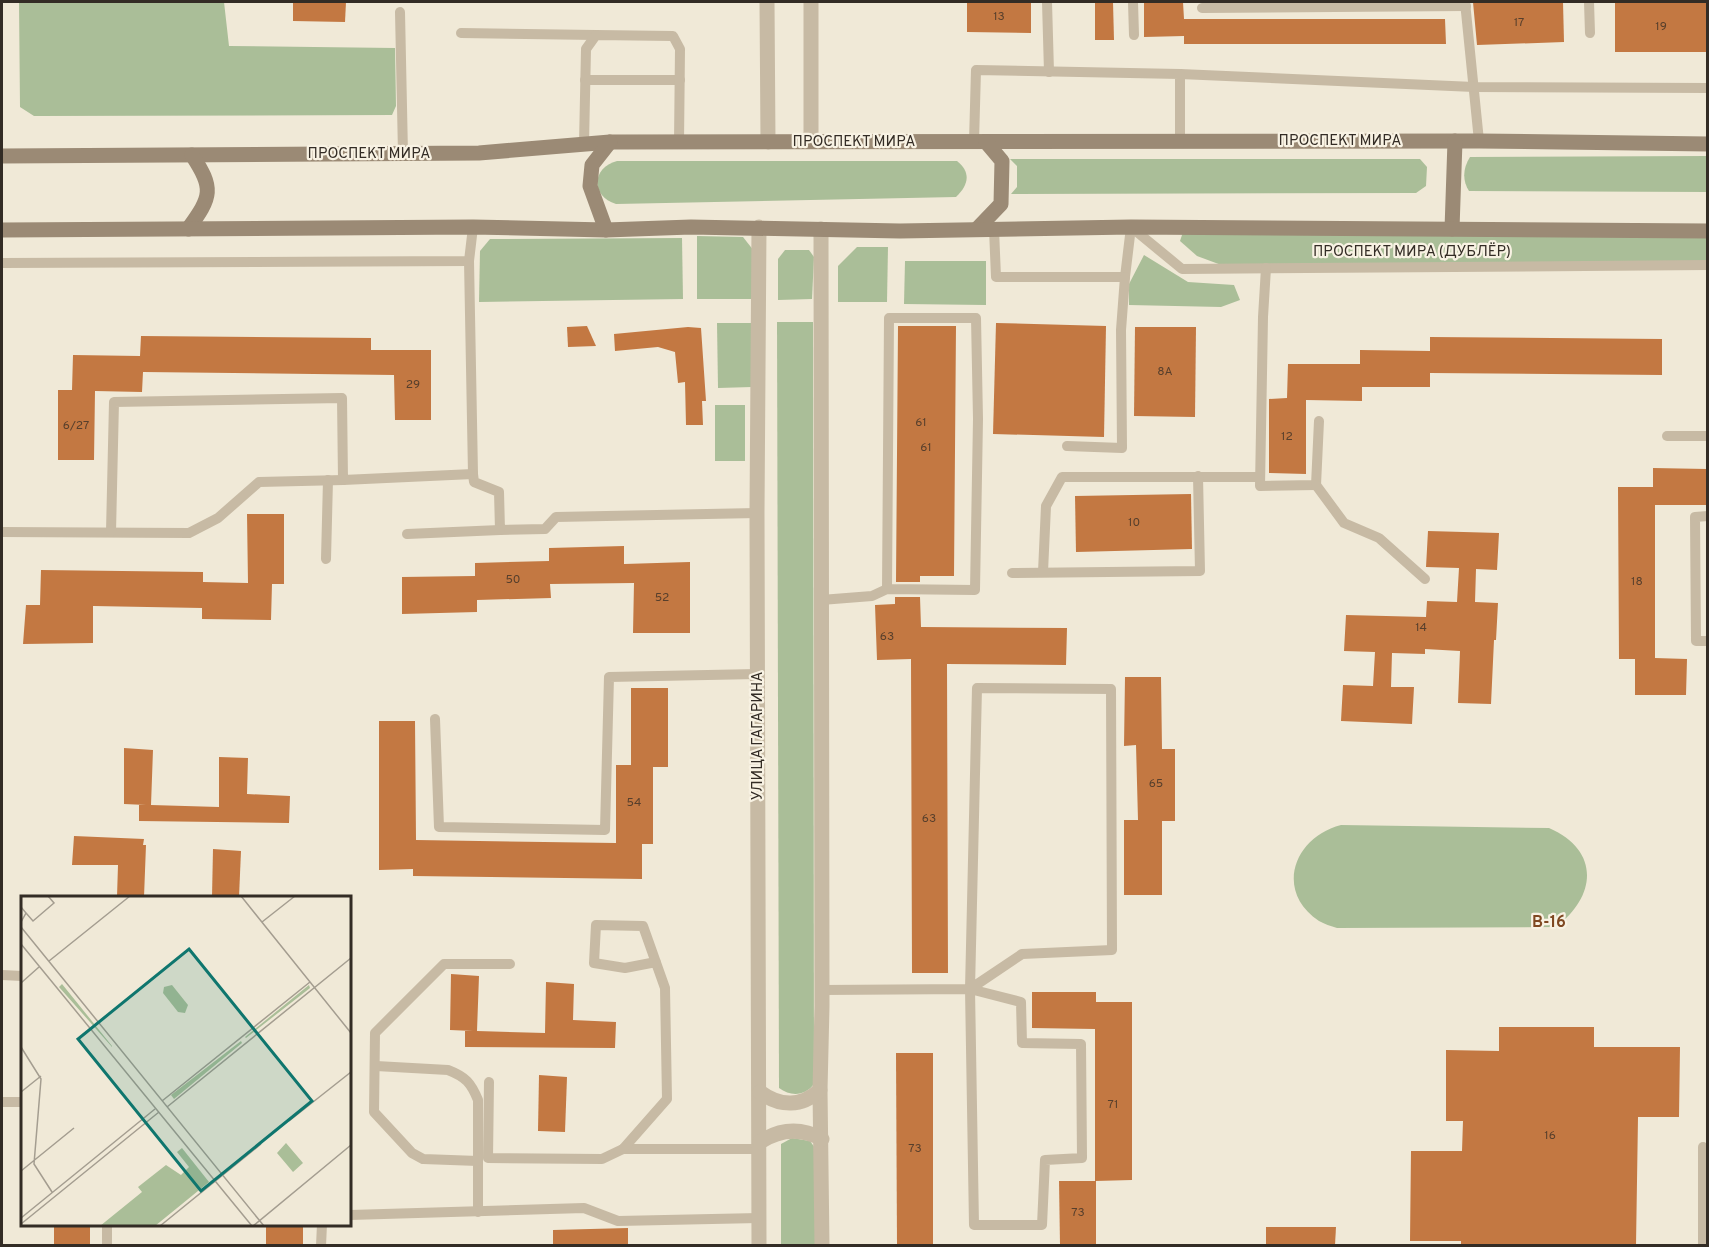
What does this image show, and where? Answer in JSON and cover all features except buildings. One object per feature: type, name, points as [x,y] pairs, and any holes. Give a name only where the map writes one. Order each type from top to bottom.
[{"type":"main road","points":[[1452,229],[1455,141]]},
{"type":"main road","name":"ПРОСПЕКТ МИРА","points":[[2,156],[479,153],[610,142],[1479,141],[1707,144]]},
{"type":"main road","points":[[606,230],[590,186],[592,165],[610,142]]},
{"type":"main road","points":[[977,229],[1001,204],[1002,161],[980,142]]},
{"type":"main road","points":[[188,229],[201,211],[207,193],[205,175],[192,155]]},
{"type":"main road","points":[[2,230],[473,227],[606,230],[759,227],[900,231],[1131,227],[1707,231]]},
{"type":"street","points":[[767,2],[768,142]]},
{"type":"street","points":[[811,2],[812,141]]},
{"type":"street","name":"УЛИЦА ГАГАРИНА","points":[[759,227],[757,513],[759,1245]]},
{"type":"street","points":[[821,229],[822,990],[820,1090],[822,1245]]},
{"type":"street","points":[[760,1092],[776,1102],[786,1104],[805,1101],[820,1090]]},
{"type":"street","points":[[760,1145],[771,1135],[792,1130],[807,1132],[822,1139]]},
{"type":"lane","points":[[1047,2],[1049,72]]},
{"type":"lane","points":[[1133,2],[1134,35]]},
{"type":"lane","points":[[1589,2],[1590,33]]},
{"type":"lane","points":[[1202,8],[1466,4],[1479,141]]},
{"type":"lane","points":[[400,12],[403,154]]},
{"type":"lane","points":[[461,33],[673,36],[680,50],[679,142]]},
{"type":"lane","points":[[584,144],[586,49],[596,35]]},
{"type":"lane","points":[[980,142],[976,70],[1180,74],[1474,87],[1707,88]]},
{"type":"lane","points":[[1180,74],[1180,141]]},
{"type":"lane","points":[[585,80],[680,80]]},
{"type":"lane","points":[[473,227],[469,261],[473,474],[474,482],[499,492],[500,530]]},
{"type":"lane","points":[[1067,446],[1122,448],[1121,330],[1131,227]]},
{"type":"lane","name":"ПРОСПЕКТ МИРА (ДУБЛЁР)","points":[[1131,227],[1182,269],[1707,265]]},
{"type":"lane","points":[[994,229],[996,277],[1125,277]]},
{"type":"lane","points":[[2,263],[469,261]]},
{"type":"lane","points":[[1266,268],[1260,486],[1316,485]]},
{"type":"lane","points":[[820,600],[872,597],[887,589],[975,590],[978,419],[976,318],[889,318],[887,589]]},
{"type":"lane","points":[[111,532],[114,402],[342,398],[343,480]]},
{"type":"lane","points":[[1320,421],[1316,485],[1344,523],[1379,538],[1425,579]]},
{"type":"lane","points":[[1667,436],[1707,436]]},
{"type":"lane","points":[[2,532],[189,533],[218,518],[259,482],[473,474]]},
{"type":"lane","points":[[1012,573],[1200,571],[1198,476]]},
{"type":"lane","points":[[1044,572],[1046,506],[1062,477],[1260,477]]},
{"type":"lane","points":[[326,559],[328,480]]},
{"type":"lane","points":[[406,534],[545,529],[556,517],[757,513]]},
{"type":"lane","points":[[1707,516],[1695,516],[1696,640],[1707,641]]},
{"type":"lane","points":[[435,719],[439,827],[605,830],[609,677],[758,674]]},
{"type":"lane","points":[[822,990],[970,989],[1021,1002],[1022,1043],[1081,1044],[1082,1158],[1045,1160],[1042,1225],[974,1225],[970,989],[977,688],[1111,689],[1112,950],[1022,954],[970,989]]},
{"type":"lane","points":[[489,1082],[488,1158],[602,1160],[623,1149],[667,1099],[665,988],[656,962],[643,926],[596,925],[594,963],[624,968],[656,962]]},
{"type":"lane","points":[[478,1161],[423,1159],[412,1154],[374,1112],[375,1033],[444,964],[510,964]]},
{"type":"lane","points":[[2,975],[21,976]]},
{"type":"lane","points":[[375,1066],[448,1070],[472,1084],[478,1100],[478,1212]]},
{"type":"lane","points":[[2,1102],[21,1102]]},
{"type":"lane","points":[[623,1149],[760,1145]]},
{"type":"lane","points":[[1702,1245],[1703,1147]]},
{"type":"lane","points":[[351,1215],[584,1208],[618,1221],[759,1218]]},
{"type":"lane","points":[[107,1226],[107,1245]]},
{"type":"lane","points":[[321,1245],[322,1226]]},
{"type":"green space","points":[[19,2],[224,2],[229,46],[395,48],[396,106],[392,115],[34,116],[20,107]]},
{"type":"green space","points":[[1707,156],[1707,192],[1469,191],[1464,178],[1470,157]]},
{"type":"green space","points":[[1010,159],[1420,159],[1427,167],[1426,186],[1416,193],[1011,194],[1017,187],[1017,166]]},
{"type":"green space","points":[[617,161],[957,161],[965,170],[967,179],[964,188],[956,197],[616,204],[601,194],[597,181],[603,169]]},
{"type":"green space","points":[[1183,232],[1707,234],[1708,262],[1224,266],[1197,256],[1180,241]]},
{"type":"green space","points":[[697,236],[743,237],[754,251],[753,299],[697,299]]},
{"type":"green space","points":[[682,238],[683,299],[479,302],[480,251],[490,239]]},
{"type":"green space","points":[[857,247],[888,247],[887,302],[838,302],[838,266]]},
{"type":"green space","points":[[785,250],[809,250],[814,257],[812,299],[778,300],[778,259]]},
{"type":"green space","points":[[1144,255],[1188,282],[1234,285],[1240,300],[1221,307],[1129,305],[1129,284]]},
{"type":"green space","points":[[905,261],[986,261],[986,305],[904,304]]},
{"type":"green space","points":[[777,322],[813,322],[814,1084],[798,1094],[788,1093],[779,1088]]},
{"type":"green space","points":[[717,323],[753,323],[752,387],[718,388]]},
{"type":"green space","points":[[715,405],[745,405],[745,461],[715,461]]},
{"type":"green space","points":[[1341,825],[1549,828],[1566,837],[1577,848],[1584,861],[1587,874],[1585,888],[1570,915],[1556,927],[1337,928],[1319,921],[1305,909],[1297,895],[1294,881],[1296,866],[1311,841],[1325,831]]},
{"type":"green space","points":[[792,1138],[810,1141],[815,1148],[815,1245],[781,1245],[781,1144]]},
{"type":"district","name":"В-16","points":[[1549,923]]}]
